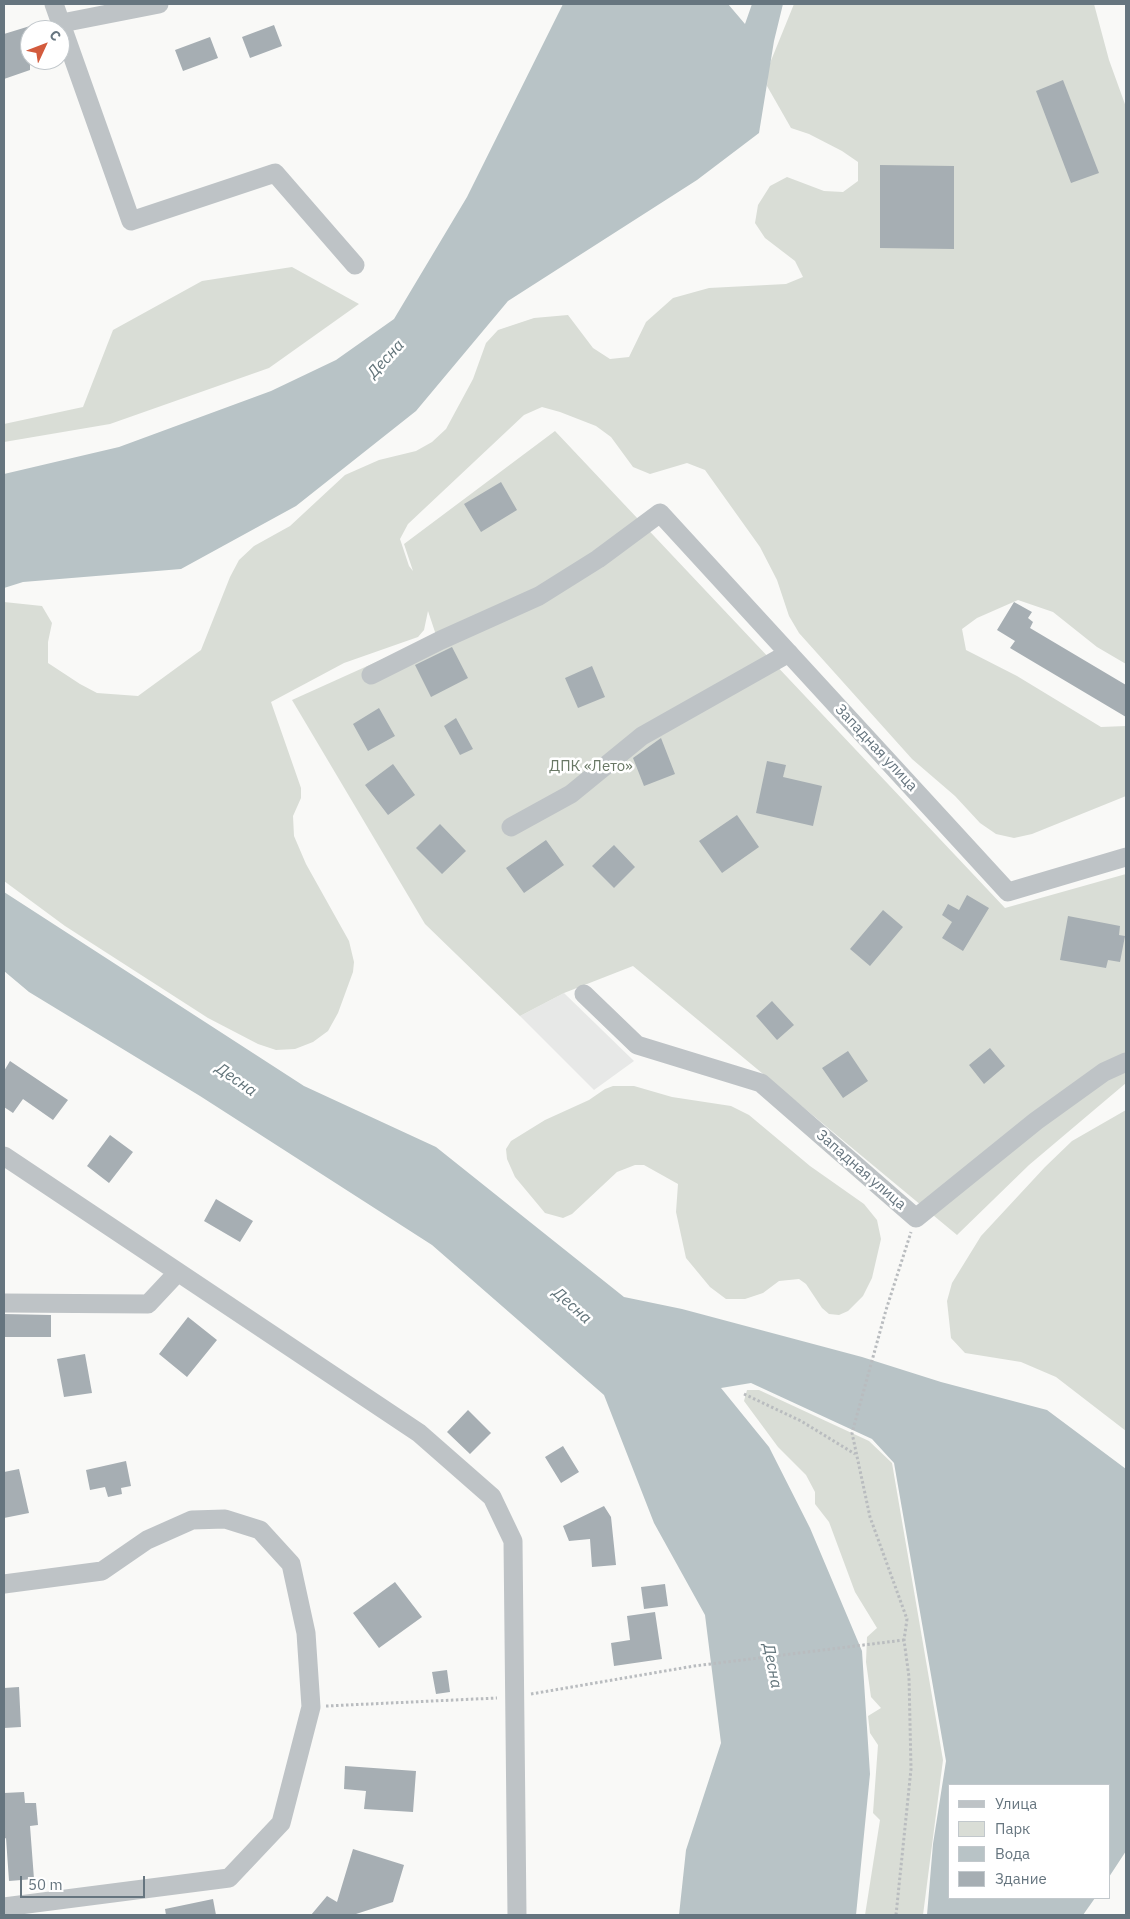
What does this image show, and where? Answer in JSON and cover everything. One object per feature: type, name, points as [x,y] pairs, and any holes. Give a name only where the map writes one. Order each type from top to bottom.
[{"type":"street","points":[[54,4],[61,20]]},
{"type":"street","points":[[70,21],[159,4]]},
{"type":"street","points":[[70,46],[132,220],[275,172],[355,265]]},
{"type":"street","name":"Западная улица","points":[[371,675],[441,640],[539,596],[598,559],[660,513],[1008,892],[1126,857]]},
{"type":"street","points":[[510,827],[571,794],[642,736],[788,653]]},
{"type":"street","name":"Западная улица","points":[[584,994],[637,1045],[761,1083],[916,1218],[1036,1122],[1104,1072],[1126,1062]]},
{"type":"street","points":[[4,1156],[419,1433],[492,1497],[513,1541],[517,1915]]},
{"type":"street","points":[[4,1303],[148,1304],[178,1272]]},
{"type":"street","points":[[4,1584],[102,1571],[147,1540],[192,1520],[225,1519],[260,1530],[291,1564],[306,1633],[311,1707],[282,1823],[229,1878],[4,1907]]},
{"type":"path","points":[[896,1915],[911,1769],[909,1677],[904,1640],[908,1619],[870,1517],[855,1454],[852,1432],[886,1310],[916,1218]]},
{"type":"path","points":[[744,1394],[801,1421],[855,1454]]},
{"type":"path","points":[[694,1666],[904,1640]]},
{"type":"shaded area","points":[[564,993],[634,1061],[594,1090],[520,1016]]},
{"type":"green space","name":"ДПК «Лето»","points":[[794,4],[1094,4],[1109,60],[1126,107],[1126,664],[1097,647],[1053,612],[1018,600],[977,618],[962,629],[966,650],[1017,676],[1101,727],[1126,726],[1126,796],[1032,834],[1014,838],[996,834],[980,823],[955,796],[912,759],[799,633],[789,616],[777,580],[760,547],[705,470],[687,463],[650,474],[633,467],[611,437],[596,426],[560,412],[542,407],[524,415],[408,524],[400,539],[409,566],[413,571],[404,544],[555,431],[1005,908],[1126,874],[1126,1083],[1029,1165],[957,1235],[633,966],[564,993],[520,1016],[425,924],[292,700],[436,635],[428,611],[424,630],[418,637],[344,663],[271,702],[301,788],[301,798],[293,816],[294,836],[306,864],[349,941],[354,962],[353,972],[338,1013],[328,1031],[313,1042],[295,1049],[276,1050],[258,1044],[208,1018],[65,926],[4,881],[4,602],[42,606],[52,623],[48,642],[48,663],[97,693],[138,696],[201,650],[230,577],[239,560],[254,546],[290,526],[345,475],[379,460],[416,451],[432,442],[446,429],[473,379],[486,343],[498,330],[534,318],[568,315],[593,348],[610,359],[629,357],[646,322],[673,298],[709,288],[786,284],[803,277],[795,261],[765,238],[755,223],[758,205],[770,186],[787,177],[824,191],[843,192],[858,181],[858,162],[842,151],[809,134],[791,128],[767,86],[768,68]]},
{"type":"green space","points":[[292,267],[359,304],[269,368],[110,424],[4,442],[4,424],[83,407],[113,330],[202,281]]},
{"type":"green space","points":[[613,1086],[634,1086],[672,1097],[731,1106],[749,1115],[810,1166],[864,1204],[877,1220],[881,1239],[872,1278],[863,1296],[848,1311],[839,1315],[829,1314],[822,1308],[806,1284],[799,1279],[779,1281],[763,1293],[745,1299],[726,1299],[710,1287],[686,1258],[676,1212],[678,1184],[644,1165],[635,1165],[617,1172],[572,1214],[563,1218],[545,1213],[515,1177],[507,1159],[506,1149],[511,1141],[545,1120],[589,1100]]},
{"type":"green space","points":[[1126,1110],[1126,1431],[1056,1377],[1021,1362],[965,1353],[951,1338],[947,1301],[952,1283],[981,1236],[1045,1167],[1072,1141]]},
{"type":"green space","points":[[747,1390],[759,1390],[869,1441],[892,1463],[943,1760],[923,1915],[865,1915],[880,1820],[873,1813],[878,1745],[870,1733],[868,1716],[881,1708],[871,1697],[866,1662],[867,1637],[877,1628],[855,1592],[829,1522],[815,1504],[815,1492],[806,1475],[778,1447],[744,1401]]},
{"type":"water","name":"Десна","points":[[563,4],[728,4],[745,24],[752,4],[783,4],[774,41],[759,133],[697,180],[508,301],[416,411],[296,506],[181,569],[23,582],[4,588],[4,474],[119,447],[271,391],[336,360],[394,319],[467,197]]},
{"type":"water","name":"Десна","points":[[4,892],[304,1086],[436,1147],[624,1297],[682,1309],[862,1357],[941,1382],[1047,1410],[1126,1469],[1126,1851],[1110,1875],[1110,1784],[948,1784],[948,1899],[1094,1899],[1083,1915],[927,1915],[933,1844],[946,1761],[894,1463],[872,1439],[751,1383],[721,1388],[769,1447],[810,1528],[862,1651],[870,1774],[856,1915],[679,1915],[686,1850],[721,1743],[705,1615],[654,1523],[604,1395],[432,1245],[200,1096],[29,992],[4,971]]},
{"type":"building","points":[[274,25],[282,46],[250,58],[242,37]]},
{"type":"building","points":[[20,29],[20,70],[30,70],[4,79],[4,34]]},
{"type":"building","points":[[210,37],[218,58],[183,71],[175,50]]},
{"type":"building","points":[[1063,80],[1099,173],[1071,183],[1036,91]]},
{"type":"building","points":[[880,165],[954,166],[954,249],[880,248]]},
{"type":"building","points":[[501,482],[517,510],[481,532],[464,504]]},
{"type":"building","points":[[1014,602],[1032,612],[1028,618],[1033,622],[1030,628],[1126,685],[1126,717],[1010,648],[1015,641],[997,630]]},
{"type":"building","points":[[452,647],[468,678],[431,697],[415,665]]},
{"type":"building","points":[[592,666],[605,697],[578,708],[565,678]]},
{"type":"building","points":[[379,708],[395,736],[368,751],[353,724]]},
{"type":"building","points":[[456,718],[473,749],[460,755],[444,726]]},
{"type":"building","points":[[661,738],[675,774],[644,786],[633,758]]},
{"type":"building","points":[[767,761],[786,765],[783,777],[822,786],[813,826],[756,813]]},
{"type":"building","points":[[393,764],[415,795],[388,815],[365,785]]},
{"type":"building","points":[[737,815],[759,847],[722,873],[699,841]]},
{"type":"building","points":[[440,824],[466,851],[442,874],[416,848]]},
{"type":"building","points":[[546,840],[564,865],[524,893],[506,868]]},
{"type":"building","points":[[614,845],[635,867],[614,888],[592,866]]},
{"type":"building","points":[[967,895],[989,908],[963,951],[942,938],[952,922],[942,915],[948,904],[959,910]]},
{"type":"building","points":[[883,910],[903,927],[870,966],[850,949]]},
{"type":"building","points":[[1068,916],[1120,926],[1119,935],[1125,936],[1120,962],[1108,960],[1106,968],[1060,960]]},
{"type":"building","points":[[772,1001],[794,1025],[777,1040],[756,1016]]},
{"type":"building","points":[[990,1048],[1005,1066],[984,1084],[969,1065]]},
{"type":"building","points":[[848,1051],[868,1081],[843,1098],[822,1068]]},
{"type":"building","points":[[10,1061],[68,1100],[53,1120],[23,1099],[13,1113],[4,1107],[4,1071]]},
{"type":"building","points":[[110,1135],[133,1152],[109,1183],[87,1166]]},
{"type":"building","points":[[216,1199],[253,1221],[240,1242],[204,1221]]},
{"type":"building","points":[[4,1314],[51,1315],[51,1337],[4,1337]]},
{"type":"building","points":[[188,1317],[217,1340],[187,1377],[159,1354]]},
{"type":"building","points":[[85,1354],[92,1393],[64,1397],[57,1359]]},
{"type":"building","points":[[468,1410],[491,1433],[470,1454],[447,1432]]},
{"type":"building","points":[[563,1446],[579,1472],[561,1483],[545,1457]]},
{"type":"building","points":[[126,1461],[131,1486],[121,1488],[122,1494],[108,1497],[105,1487],[90,1490],[86,1470]]},
{"type":"building","points":[[19,1469],[29,1513],[4,1518],[4,1472]]},
{"type":"building","points":[[604,1506],[611,1517],[616,1565],[592,1567],[590,1539],[569,1541],[563,1526]]},
{"type":"building","points":[[395,1582],[422,1617],[379,1648],[353,1613]]},
{"type":"building","points":[[665,1584],[668,1606],[644,1609],[641,1587]]},
{"type":"building","points":[[655,1612],[662,1659],[614,1666],[611,1643],[630,1640],[627,1616]]},
{"type":"building","points":[[447,1670],[450,1692],[436,1694],[432,1672]]},
{"type":"building","points":[[19,1687],[21,1727],[4,1728],[4,1688]]},
{"type":"building","points":[[345,1766],[416,1771],[413,1812],[364,1809],[366,1791],[344,1789]]},
{"type":"building","points":[[24,1792],[25,1803],[36,1803],[38,1825],[30,1826],[34,1879],[9,1881],[6,1838],[4,1839],[4,1793]]},
{"type":"building","points":[[353,1849],[404,1865],[393,1902],[356,1914],[358,1915],[311,1915],[327,1896],[337,1902]]},
{"type":"building","points":[[213,1899],[216,1915],[166,1915],[165,1909]]}]
